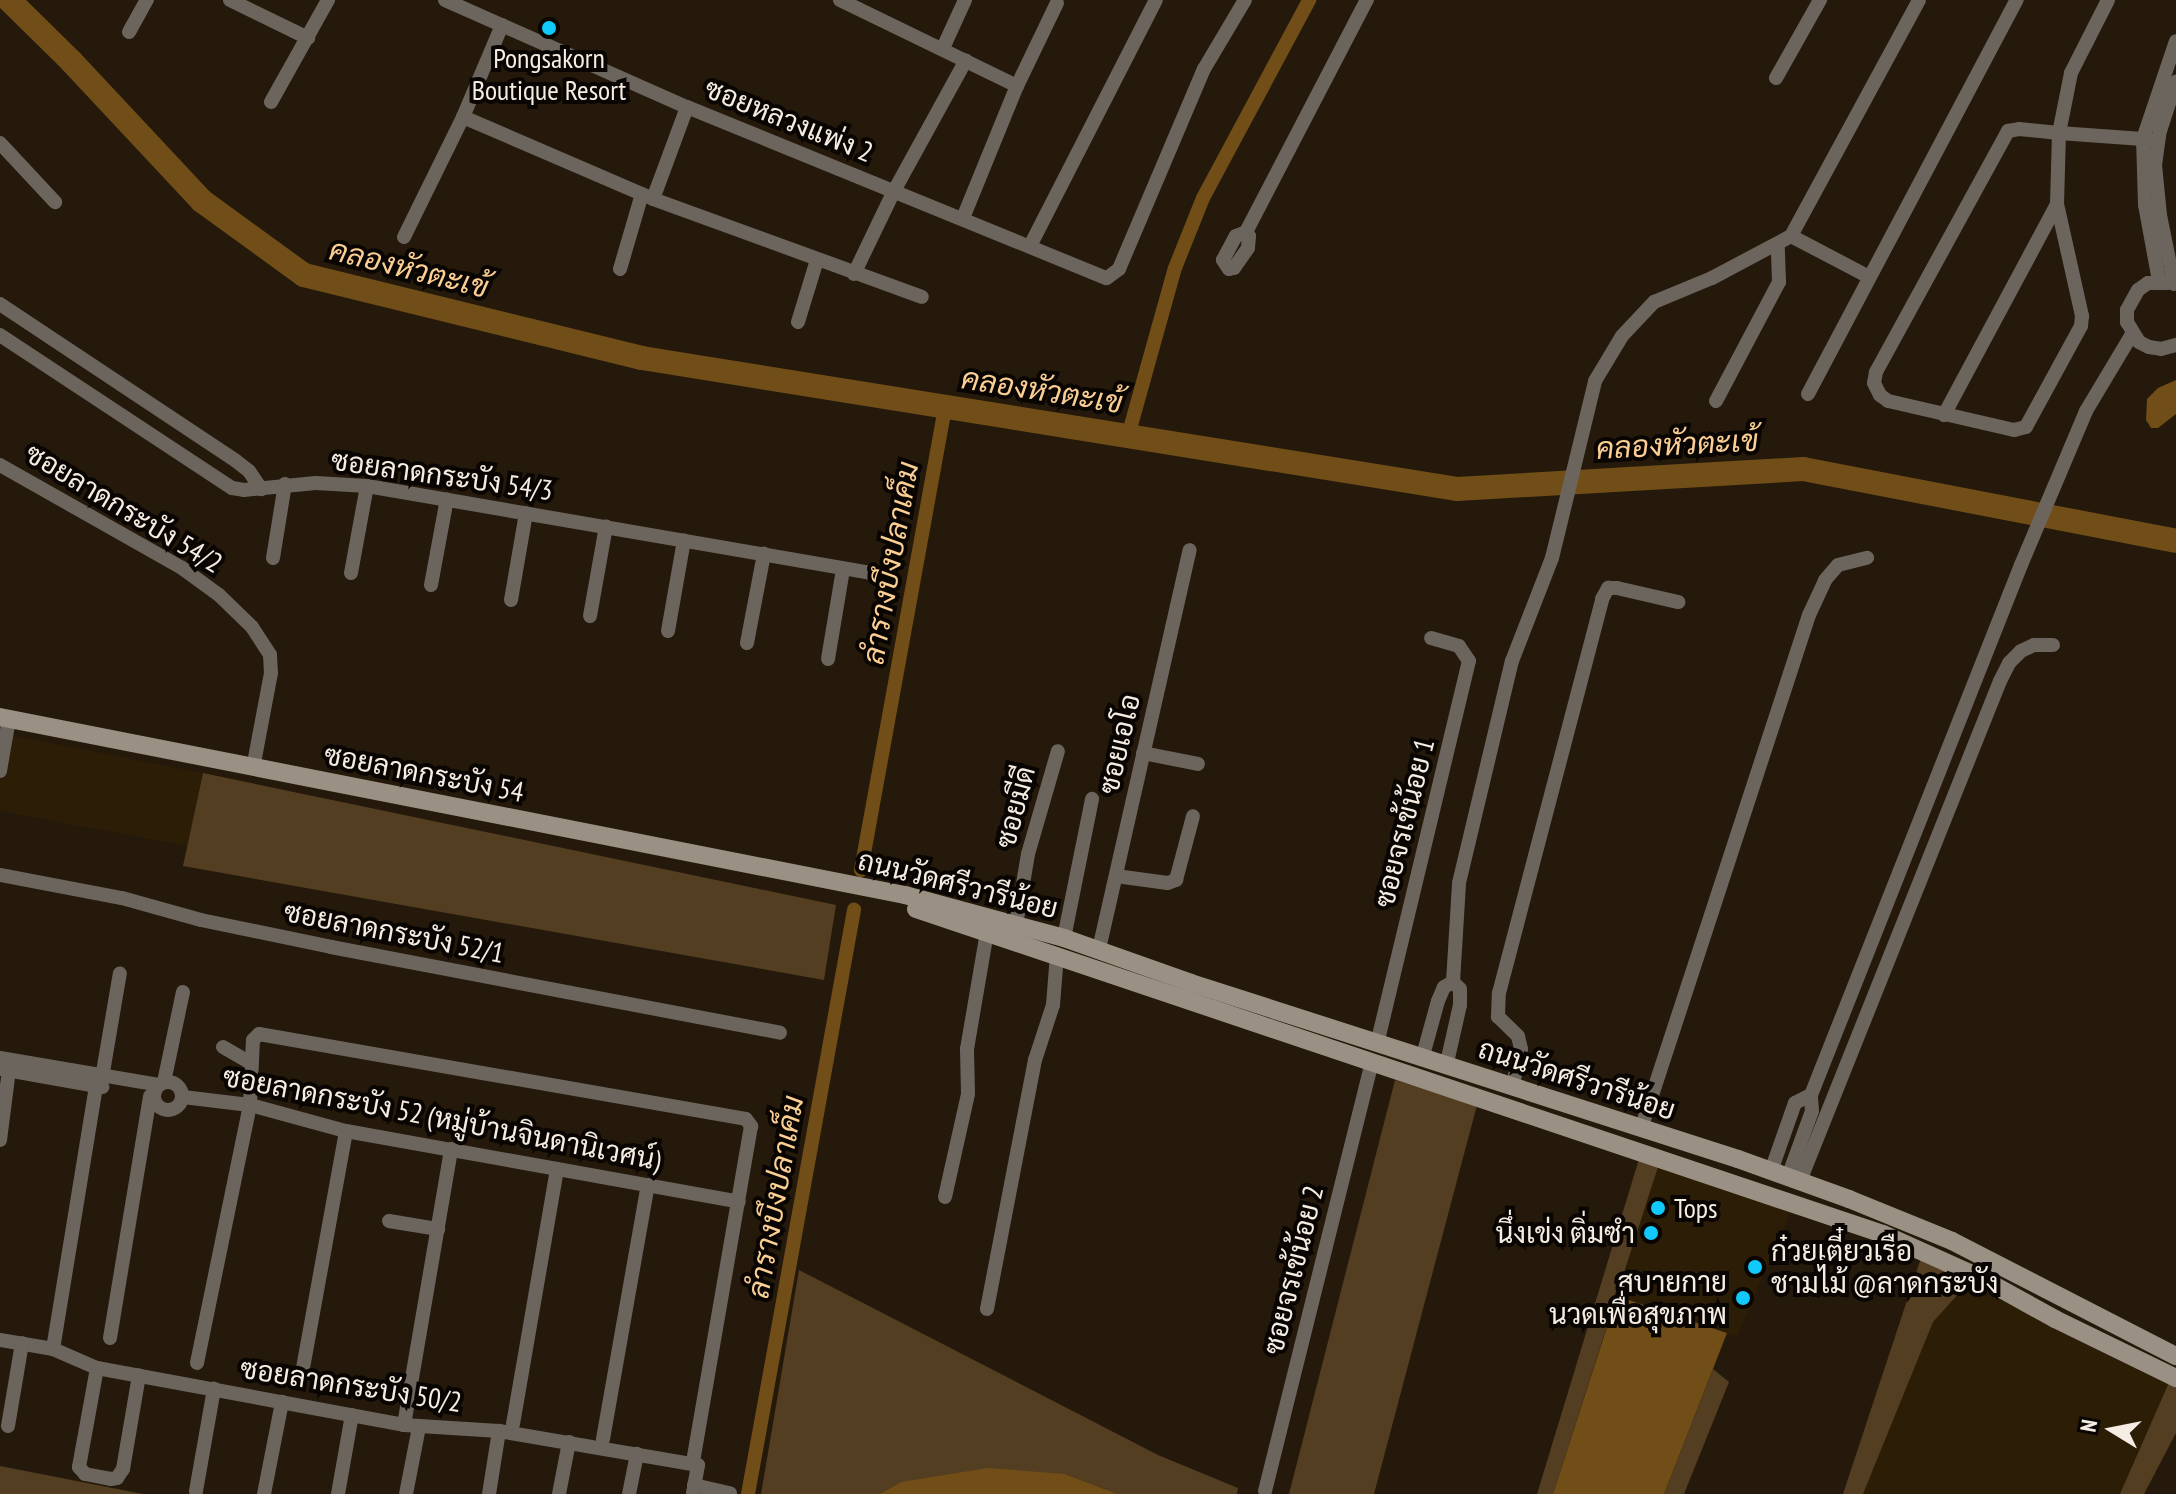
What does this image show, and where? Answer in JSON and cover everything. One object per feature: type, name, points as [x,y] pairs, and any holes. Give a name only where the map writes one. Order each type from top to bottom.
[{"type":"main road","name":"ซอยลาดกระบัง 54","points":[[5,718],[838,883]]},
{"type":"main road","name":"ถนนวัดศรีวารีน้อย","points":[[838,883],[905,895],[1016,925],[1161,993],[1374,1053],[1422,1059],[1786,1177],[1952,1241],[2176,1356]]},
{"type":"main road","name":"ถนนวัดศรีวารีน้อย","points":[[838,883],[987,932],[1061,946],[1099,949],[1374,1053],[1883,1234],[1981,1278],[2055,1319],[2176,1378]]},
{"type":"main road","points":[[1763,1192],[1786,1177]]},
{"type":"main road","points":[[1782,1199],[1786,1177]]},
{"type":"street","points":[[129,32],[147,0]]},
{"type":"street","points":[[230,0],[308,38]]},
{"type":"street","points":[[271,102],[328,0]]},
{"type":"street","name":"ซอยหลวงแพ่ง 2","points":[[445,0],[687,107],[1102,277],[1116,274],[1204,69],[1245,0]]},
{"type":"street","points":[[840,0],[866,6],[1017,86]]},
{"type":"street","points":[[943,48],[965,0]]},
{"type":"street","points":[[1030,246],[1156,0]]},
{"type":"street","points":[[1246,232],[1367,0]]},
{"type":"street","points":[[1776,78],[1820,0]]},
{"type":"street","points":[[1446,1067],[1460,1005],[1460,989],[1453,982],[1459,883],[1512,661],[1552,558],[1595,381],[1622,336],[1654,302],[1778,245],[1791,236],[1919,0]]},
{"type":"street","points":[[1808,394],[2017,0]]},
{"type":"street","points":[[2108,0],[2071,73],[2059,133],[2057,204],[2082,316],[2077,337],[2021,430],[1888,401],[1874,383],[1876,372],[2008,131],[2059,133],[2143,139],[2158,142]]},
{"type":"street","points":[[963,218],[1017,86],[1057,3]]},
{"type":"street","points":[[404,237],[463,117],[502,25]]},
{"type":"street","points":[[2170,283],[2145,205],[2143,139],[2176,41]]},
{"type":"street","points":[[854,274],[894,191],[966,60]]},
{"type":"street","points":[[2170,283],[2155,165],[2158,142],[2176,82]]},
{"type":"street","points":[[620,269],[647,197],[687,107]]},
{"type":"street","points":[[463,117],[647,197],[922,297]]},
{"type":"street","points":[[0,143],[55,202]]},
{"type":"street","points":[[1944,415],[2057,204]]},
{"type":"street","points":[[1791,236],[1869,277]]},
{"type":"street","points":[[1716,401],[1779,282],[1778,245]]},
{"type":"street","points":[[798,322],[817,260]]},
{"type":"street","points":[[2170,283],[2138,290],[2130,299],[2127,310],[2132,334],[2149,347],[2161,349],[2176,345]]},
{"type":"street","points":[[0,304],[236,461],[249,471],[261,489]]},
{"type":"street","points":[[1786,1177],[1795,1103],[1811,1095],[2021,565],[2086,411],[2132,334]]},
{"type":"street","name":"ซอยลาดกระบัง 54/3","points":[[0,335],[225,485],[244,490],[285,484],[367,486],[871,573]]},
{"type":"street","name":"ซอยลาดกระบัง 54/2","points":[[0,465],[182,568],[219,595],[252,627],[270,655],[271,673],[253,768]]},
{"type":"street","points":[[273,558],[285,484]]},
{"type":"street","points":[[351,573],[367,486]]},
{"type":"street","points":[[431,585],[447,499]]},
{"type":"street","points":[[511,600],[526,513]]},
{"type":"street","points":[[590,616],[606,526]]},
{"type":"street","points":[[668,631],[684,540]]},
{"type":"street","name":"ซอยเอโอ","points":[[1099,949],[1190,550]]},
{"type":"street","points":[[747,643],[764,554]]},
{"type":"street","points":[[1641,1129],[1809,615],[1825,580],[1838,565],[1867,558]]},
{"type":"street","points":[[828,659],[843,569]]},
{"type":"street","points":[[1512,1088],[1521,1049],[1518,1036],[1498,1017],[1499,993],[1602,599],[1608,588],[1617,588],[1678,602]]},
{"type":"street","name":"ซอยจรเข้น้อย 1","points":[[1374,1053],[1469,661],[1459,646],[1431,638]]},
{"type":"street","points":[[1786,1177],[2009,663],[2021,651],[2034,645],[2053,645]]},
{"type":"street","points":[[0,771],[5,718]]},
{"type":"street","name":"ซอยมีดี","points":[[1016,925],[1028,854],[1058,751]]},
{"type":"street","points":[[1143,753],[1198,764]]},
{"type":"street","points":[[987,1309],[1035,1060],[1053,1005],[1061,946],[1092,799]]},
{"type":"street","points":[[1116,876],[1168,883],[1176,880],[1193,816]]},
{"type":"street","name":"ซอยลาดกระบัง 52/1","points":[[0,875],[122,898],[201,920],[331,947],[780,1033]]},
{"type":"street","points":[[945,1197],[968,1094],[967,1049],[987,932]]},
{"type":"street","points":[[53,1349],[98,1081],[120,973]]},
{"type":"street","points":[[1422,1059],[1438,1001],[1444,987],[1453,982]]},
{"type":"street","points":[[110,1338],[157,1091],[183,992]]},
{"type":"street","points":[[197,1363],[250,1105],[249,1062],[253,1040],[259,1034],[746,1119],[751,1126],[696,1461],[694,1490],[730,1493]]},
{"type":"street","points":[[223,1047],[249,1062]]},
{"type":"street","name":"ซอยจรเข้น้อย 2","points":[[1265,1491],[1374,1053]]},
{"type":"street","points":[[0,1140],[5,1064],[157,1091],[179,1086],[183,1097]]},
{"type":"street","name":"ซอยลาดกระบัง 52 (หมู่บ้านจินดานิเวศน์)","points":[[157,1091],[159,1107],[171,1110],[183,1097],[250,1105],[346,1131],[739,1202]]},
{"type":"street","points":[[301,1379],[346,1131]]},
{"type":"street","points":[[406,1494],[412,1426],[451,1149]]},
{"type":"street","points":[[489,1494],[506,1427],[557,1169]]},
{"type":"street","points":[[603,1439],[648,1185]]},
{"type":"street","points":[[389,1221],[438,1229]]},
{"type":"street","name":"ซอยลาดกระบัง 50/2","points":[[0,1340],[53,1349],[97,1368],[412,1426],[506,1427],[569,1442],[696,1461]]},
{"type":"street","points":[[8,1426],[22,1343]]},
{"type":"street","points":[[97,1368],[79,1467],[85,1474],[111,1479],[117,1478],[123,1469],[139,1375]]},
{"type":"street","points":[[196,1491],[214,1389]]},
{"type":"street","points":[[264,1494],[282,1402]]},
{"type":"street","points":[[338,1494],[352,1415]]},
{"type":"street","points":[[559,1494],[569,1442]]},
{"type":"street","points":[[629,1494],[637,1454]]},
{"type":"shaded area","points":[[2176,380],[2176,414],[2158,428],[2151,428],[2146,420],[2147,399],[2158,388]]},
{"type":"shaded area","points":[[0,733],[203,773],[187,846],[0,811]]},
{"type":"shaded area","points":[[203,773],[836,905],[824,980],[183,866]]},
{"type":"shaded area","points":[[1395,1080],[1477,1105],[1374,1494],[1289,1494]]},
{"type":"shaded area","points":[[1639,1159],[1658,1167],[1553,1494],[1537,1494]]},
{"type":"shaded area","points":[[1658,1167],[1791,1211],[1737,1336],[1617,1296]]},
{"type":"shaded area","points":[[1921,1258],[1970,1281],[1933,1322],[1863,1494],[1843,1494]]},
{"type":"shaded area","points":[[799,1270],[1158,1455],[1238,1488],[1237,1494],[1118,1494],[1065,1474],[901,1482],[879,1494],[761,1494]]},
{"type":"shaded area","points":[[1970,1281],[2170,1380],[2120,1494],[1863,1494],[1933,1322]]},
{"type":"shaded area","points":[[1617,1296],[1727,1333],[1664,1494],[1553,1494]]},
{"type":"shaded area","points":[[1713,1369],[1729,1382],[1684,1494],[1664,1494]]},
{"type":"shaded area","points":[[2170,1380],[2176,1383],[2176,1433],[2144,1494],[2120,1494]]},
{"type":"shaded area","points":[[0,1466],[143,1494],[0,1494]]},
{"type":"shaded area","points":[[988,1468],[1065,1474],[1118,1494],[879,1494],[901,1482]]},
{"type":"waterway","name":"คลองหัวตะเข้","points":[[9,0],[71,61],[202,201],[304,275],[642,358],[1457,489],[1803,469],[2176,541]]},
{"type":"waterway","points":[[1128,436],[1175,268],[1203,198],[1309,0]]},
{"type":"waterway","name":"ลำรางบึงปลาเค็ม","points":[[861,870],[945,407]]},
{"type":"waterway","name":"ลำรางบึงปลาเค็ม","points":[[748,1494],[854,910]]},
{"type":"place","name":"Pongsakorn Boutique Resort","points":[[549,28]]},
{"type":"place","name":"Tops","points":[[1658,1208]]},
{"type":"place","name":"นึ่งเข่ง ติ่มซำ","points":[[1651,1233]]},
{"type":"place","name":"ก๋วยเตี๋ยวเรือ ชามไม้ @ลาดกระบัง","points":[[1755,1267]]},
{"type":"place","name":"สบายกาย นวดเพื่อสุขภาพ","points":[[1743,1298]]}]
